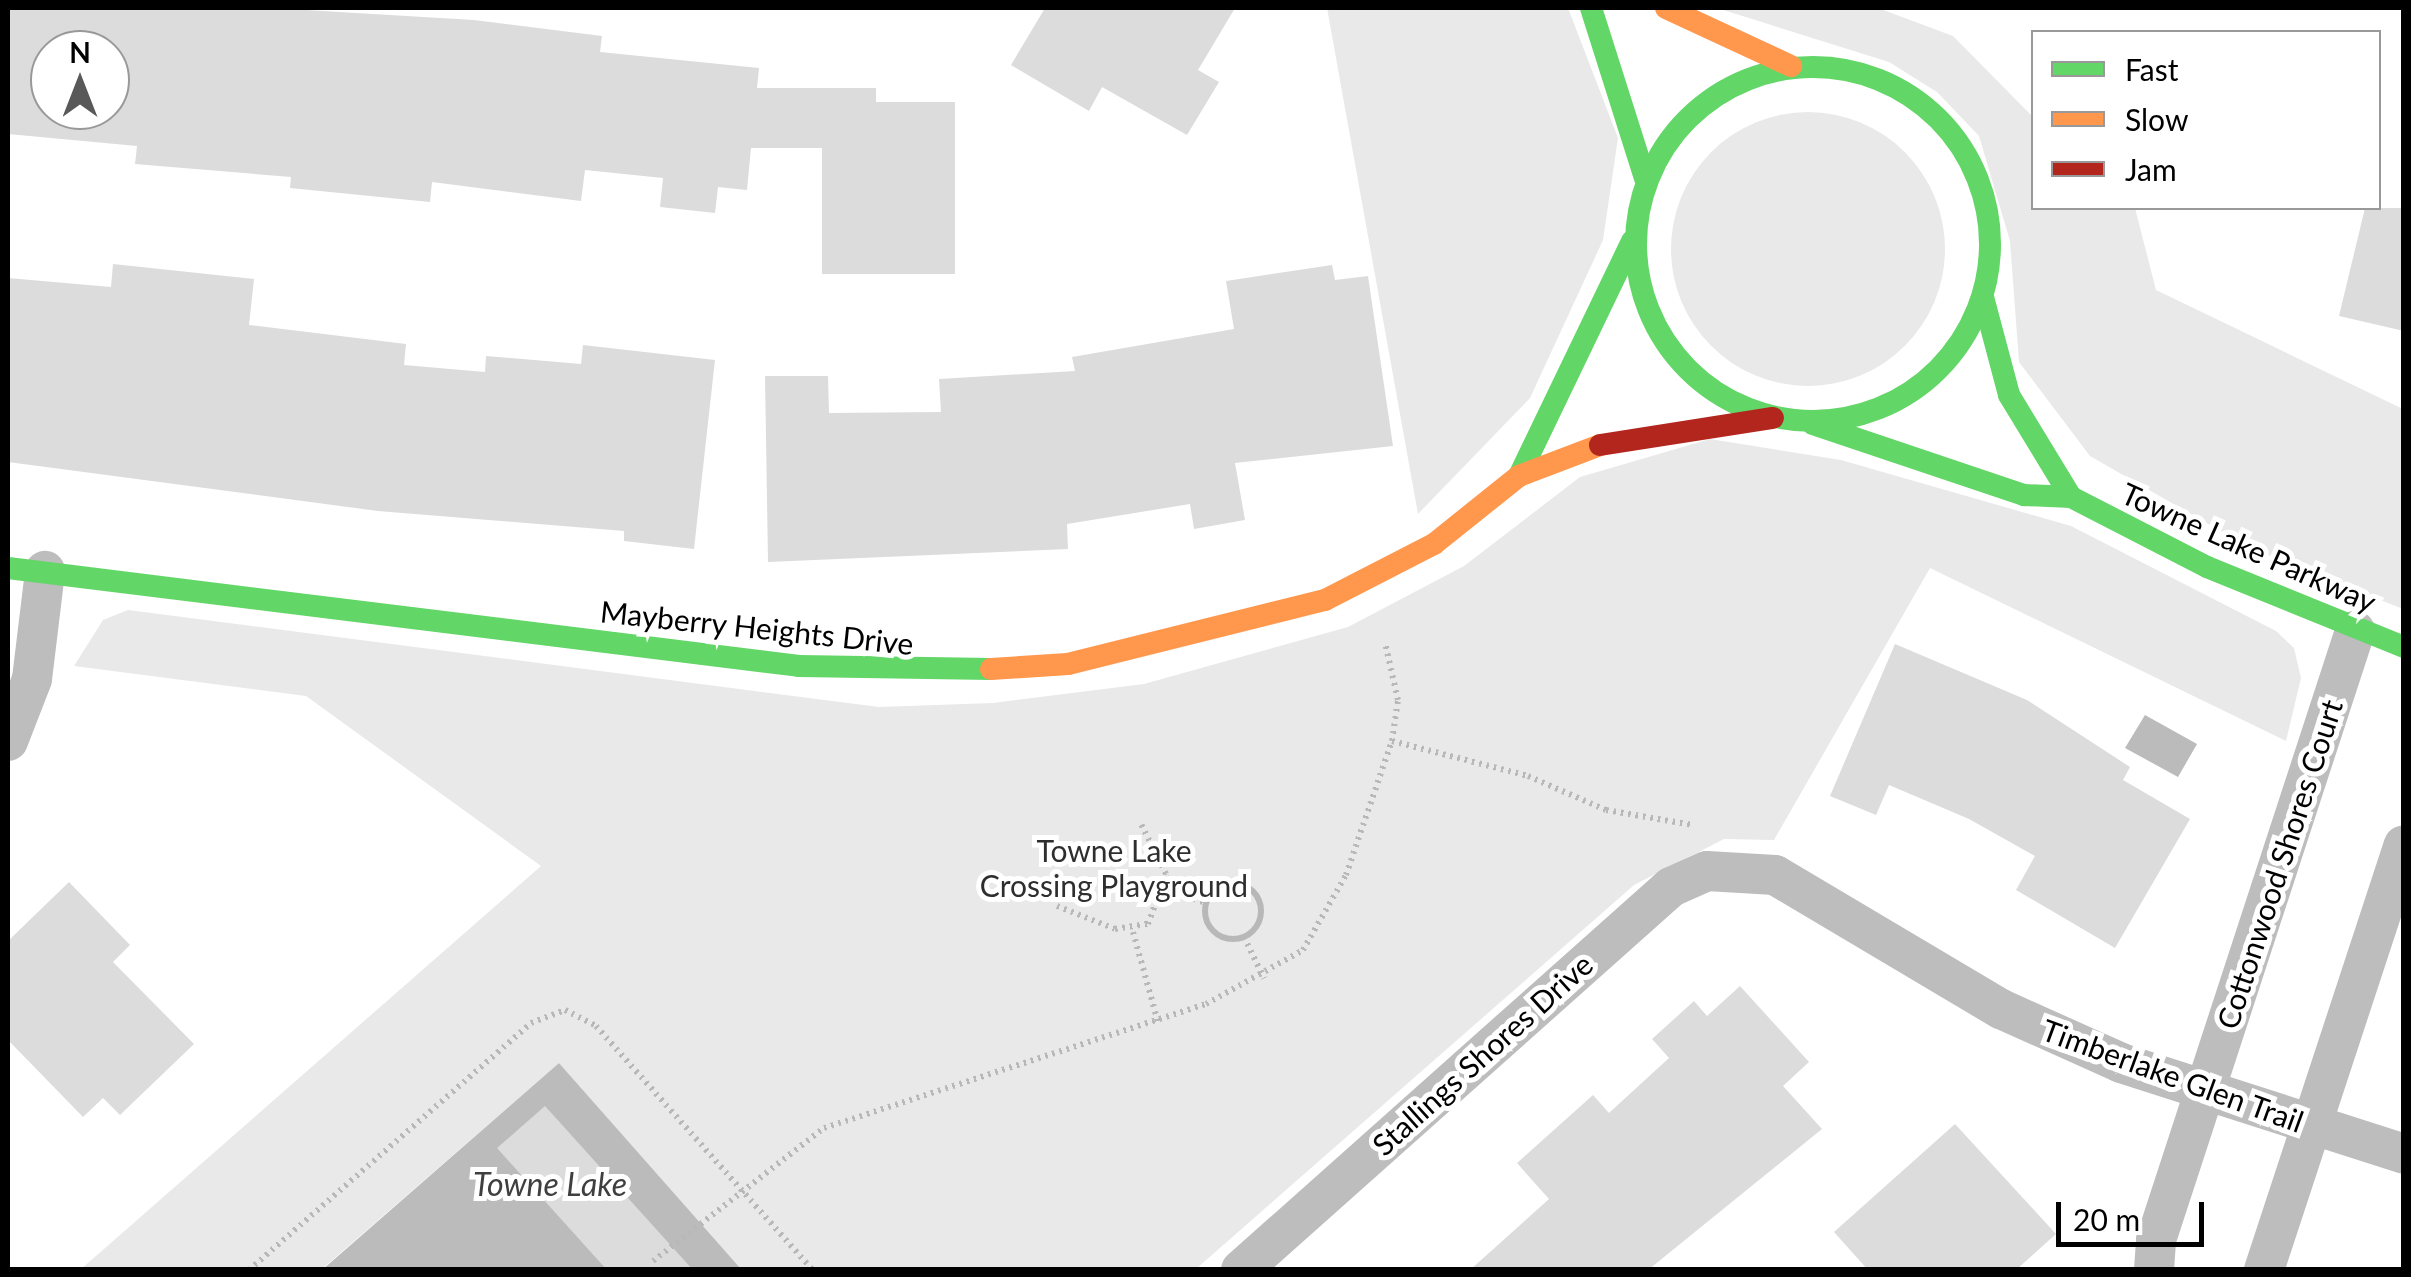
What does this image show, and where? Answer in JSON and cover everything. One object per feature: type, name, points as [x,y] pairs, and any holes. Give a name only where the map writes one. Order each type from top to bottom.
[{"type":"street","points":[[1592,8],[1645,178]]},
{"type":"street","points":[[1666,8],[1791,66],[1869,77],[1906,92],[1950,130],[1980,181],[1992,239],[1983,298],[1958,348],[1917,389],[1866,414],[1810,422],[1772,418],[1700,383],[1649,320],[1632,240],[1645,178],[1692,114],[1730,85],[1791,66]]},
{"type":"street","name":"Mayberry Heights Drive","points":[[1519,476],[1632,240]]},
{"type":"street","points":[[1983,298],[2009,395],[2071,497]]},
{"type":"street","name":"Mayberry Heights Drive","points":[[26,570],[927,674],[1068,664],[1324,600],[1434,544],[1519,476],[1669,426],[1772,418]]},
{"type":"street","name":"Towne Lake Parkway","points":[[1810,422],[2024,495],[2071,497],[2355,631],[2404,647]]},
{"type":"street","points":[[8,742],[32,679],[26,570]]},
{"type":"street","name":"Cottonwood Shores Court","points":[[2154,1270],[2204,1092],[2355,631]]},
{"type":"street","points":[[2264,1270],[2404,845]]},
{"type":"street","name":"Timberlake Glen Trail","points":[[1739,868],[1775,875],[2000,1009],[2204,1092],[2404,1154]]},
{"type":"street","name":"Stallings Shores Drive","points":[[1241,1270],[1671,887],[1739,868]]},
{"type":"path","points":[[653,1261],[824,1128],[868,1108],[1158,1022],[1264,978],[1322,926],[1392,741],[1398,700],[1385,643]]},
{"type":"path","points":[[1392,741],[1528,776],[1606,810],[1708,825]]},
{"type":"path","points":[[1057,906],[1133,932],[1148,924],[1165,889],[1163,854],[1141,824]]},
{"type":"path","points":[[1206,903],[1228,885],[1258,894],[1262,910],[1244,937]]},
{"type":"path","points":[[1165,889],[1206,903]]},
{"type":"path","points":[[1206,903],[1213,932],[1244,937]]},
{"type":"path","points":[[1133,932],[1158,1022]]},
{"type":"path","points":[[1244,937],[1264,978]]},
{"type":"path","points":[[249,1270],[531,1023],[565,1010],[596,1026],[814,1270]]},
{"type":"green space","points":[[1327,8],[1568,8],[1618,138],[1603,240],[1530,398],[1418,514]]},
{"type":"green space","points":[[1717,8],[1878,8],[1953,36],[2031,115],[2031,210],[2136,210],[2156,290],[2403,409],[2403,609],[2250,548],[2090,456],[2019,362],[2010,241],[1979,136],[1937,92],[1889,62]]},
{"type":"green space","points":[[1808,112],[1835,114],[1861,122],[1905,152],[1935,196],[1943,222],[1943,276],[1935,302],[1905,346],[1861,376],[1835,384],[1808,386],[1781,384],[1755,376],[1711,346],[1681,302],[1673,276],[1671,249],[1673,222],[1681,196],[1711,152],[1755,122],[1781,114]]},
{"type":"green space","name":"Towne Lake Crossing Playground","points":[[1710,439],[1841,460],[2071,526],[2276,631],[2294,648],[2301,678],[2286,741],[1930,568],[1774,840],[1724,839],[1634,885],[1196,1269],[741,1269],[559,1063],[322,1269],[80,1270],[541,866],[306,696],[74,666],[103,620],[128,610],[879,707],[993,703],[1144,684],[1348,627],[1464,566],[1580,477]]},
{"type":"water","points":[[2145,715],[2197,744],[2178,777],[2125,748]]},
{"type":"water","name":"Towne Lake","points":[[559,1063],[741,1269],[322,1270]]},
{"type":"building","points":[[8,8],[272,8],[474,20],[602,36],[600,52],[759,68],[757,88],[876,88],[876,102],[955,102],[955,274],[822,274],[822,148],[751,148],[747,190],[718,187],[715,213],[660,207],[663,178],[585,170],[581,201],[432,182],[430,202],[290,188],[291,177],[135,164],[137,146],[8,134]]},
{"type":"building","points":[[1045,8],[1235,8],[1198,70],[1219,82],[1187,135],[1102,87],[1089,111],[1011,65]]},
{"type":"building","points":[[2404,208],[2404,331],[2339,316],[2365,210]]},
{"type":"building","points":[[113,264],[254,279],[249,325],[406,344],[404,365],[485,372],[486,356],[581,364],[583,345],[715,360],[694,549],[624,541],[624,531],[378,511],[8,462],[8,278],[111,287]]},
{"type":"building","points":[[1332,265],[1335,280],[1368,276],[1393,446],[1235,463],[1245,520],[1194,529],[1190,504],[1067,524],[1068,549],[768,562],[765,376],[828,376],[829,413],[941,412],[939,379],[1075,371],[1072,357],[1234,329],[1226,281]]},
{"type":"building","points":[[1895,644],[2027,700],[2130,767],[2123,780],[2190,819],[2115,948],[2016,890],[2035,856],[1969,819],[1889,785],[1876,815],[1830,796]]},
{"type":"building","points":[[69,882],[130,945],[113,962],[194,1044],[120,1115],[103,1098],[83,1117],[8,1040],[8,941]]},
{"type":"building","points":[[1740,986],[1809,1062],[1783,1086],[1822,1129],[1648,1270],[1470,1270],[1549,1199],[1517,1163],[1593,1095],[1609,1113],[1669,1058],[1652,1039],[1694,1001],[1707,1016]]},
{"type":"building","points":[[545,1106],[693,1270],[607,1270],[497,1148]]},
{"type":"building","points":[[1955,1124],[2056,1234],[2016,1270],[1868,1270],[1834,1232]]},
{"type":"traffic: fast","points":[[1591,8],[1645,178]]},
{"type":"traffic: fast","points":[[1813,67],[1848,70],[1881,80],[1938,119],[1977,176],[1987,209],[1990,244],[1987,279],[1977,312],[1938,369],[1881,408],[1848,418],[1813,421],[1778,418],[1745,408],[1688,369],[1649,312],[1639,279],[1636,244],[1639,209],[1649,176],[1688,119],[1745,80],[1778,70],[1813,67]]},
{"type":"traffic: fast","points":[[1519,476],[1632,241]]},
{"type":"traffic: fast","points":[[1983,297],[2009,395],[2071,497]]},
{"type":"traffic: fast","points":[[1813,424],[2024,495],[2071,497],[2207,567],[2404,647]]},
{"type":"traffic: fast","points":[[8,568],[799,666],[991,669]]},
{"type":"traffic: slow","points":[[1666,8],[1791,66]]},
{"type":"traffic: slow","points":[[991,669],[1068,664],[1325,600],[1434,544],[1519,476],[1600,445]]},
{"type":"traffic: jam","points":[[1600,445],[1773,418]]}]
